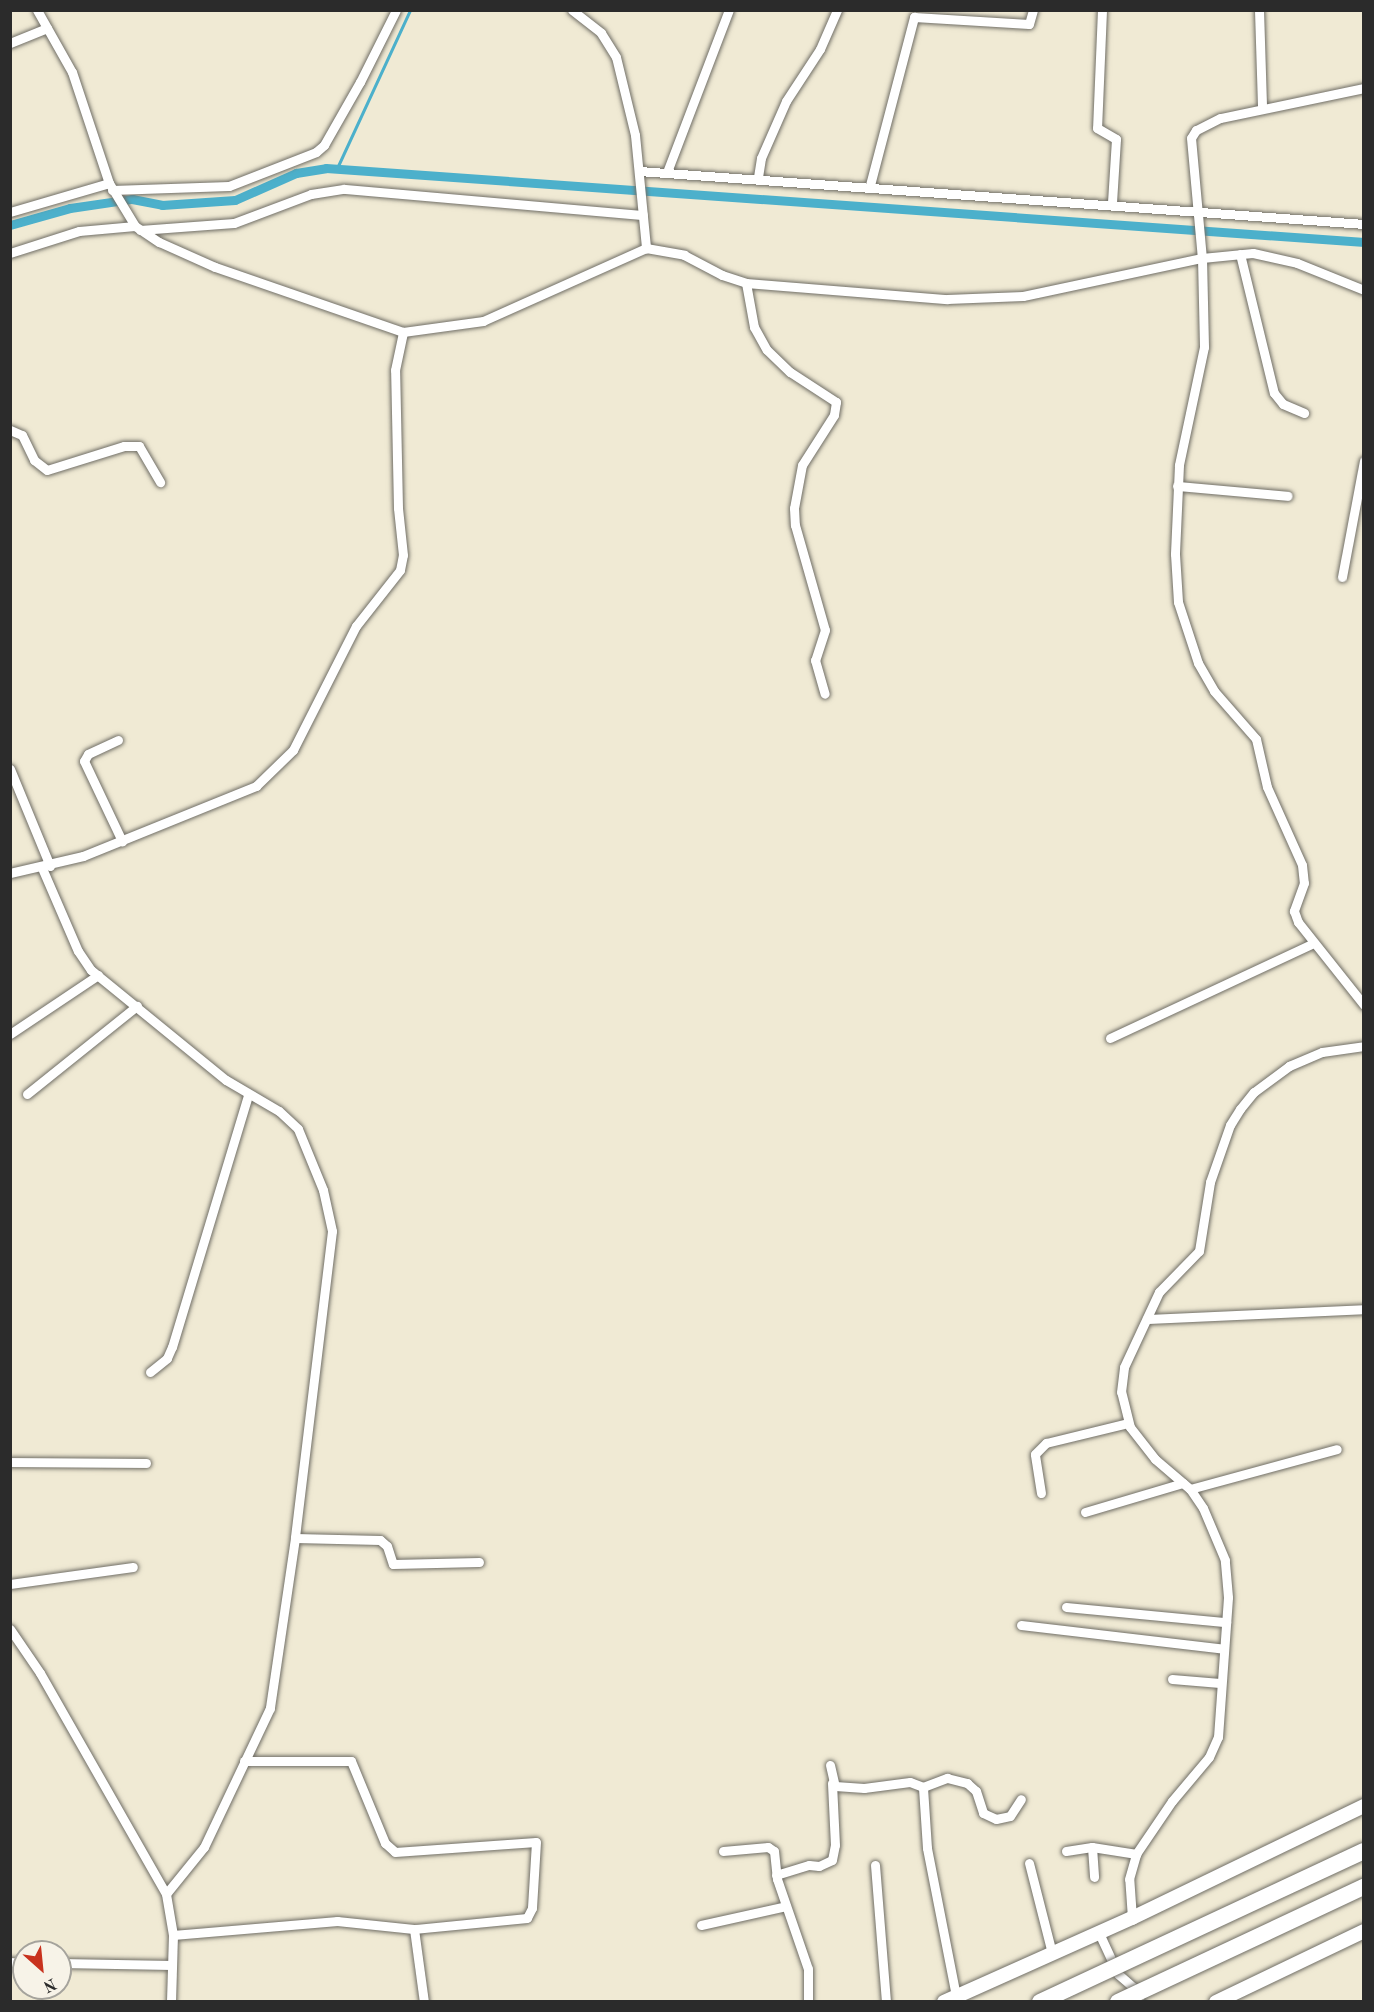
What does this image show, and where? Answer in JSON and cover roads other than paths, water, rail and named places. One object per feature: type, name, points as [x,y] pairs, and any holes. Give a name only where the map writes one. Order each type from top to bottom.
[{"type":"highway","points":[[1040,2001],[1364,1851]]},
{"type":"highway","points":[[1118,2001],[1364,1887]]},
{"type":"main road","points":[[950,1999],[1132,1918],[1364,1806]]},
{"type":"main road","points":[[1216,2001],[1364,1931]]},
{"type":"street","points":[[37,10],[72,72],[113,190],[135,225],[215,267],[403,332],[483,321],[646,248],[684,255],[722,275],[746,283],[985,300],[1057,291],[1202,258],[1240,254],[1297,263],[1364,290]]},
{"type":"street","points":[[10,212],[113,190],[229,186],[316,152],[324,145],[360,82],[396,10]]},
{"type":"street","points":[[572,10],[611,44],[626,93],[639,171],[646,248]]},
{"type":"street","points":[[667,172],[729,10]]},
{"type":"street","points":[[758,177],[761,158],[786,101],[820,50],[837,10]]},
{"type":"street","points":[[870,185],[910,21],[918,15],[951,14],[1029,24],[1034,10]]},
{"type":"street","points":[[1102,10],[1097,128],[1116,139],[1112,203]]},
{"type":"street","points":[[1259,10],[1262,108]]},
{"type":"street","points":[[10,43],[47,28]]},
{"type":"street","points":[[1364,88],[1221,118],[1196,130],[1191,138],[1202,258],[1204,346],[1185,431],[1177,486],[1178,602],[1204,674],[1256,739],[1267,787],[1302,865],[1304,883],[1294,911],[1312,944],[1364,1005]]},
{"type":"street","points":[[639,171],[870,185],[1364,224]]},
{"type":"street","points":[[10,253],[79,231],[135,225],[234,223],[311,194],[344,189],[642,210]]},
{"type":"street","points":[[1240,254],[1274,393],[1283,404],[1304,413]]},
{"type":"street","points":[[746,283],[754,327],[767,350],[790,372],[836,402],[834,415],[802,465],[794,508],[795,525],[825,630],[815,660],[825,694]]},
{"type":"street","points":[[10,873],[46,867],[122,842],[256,786],[274,772],[307,727],[356,626],[400,570],[404,555],[398,508],[395,370],[403,332]]},
{"type":"street","points":[[10,430],[22,435],[34,460],[47,470],[124,446],[139,446],[160,482]]},
{"type":"street","points":[[1342,577],[1364,461]]},
{"type":"street","points":[[1177,486],[1288,496]]},
{"type":"street","points":[[118,740],[87,754],[84,761],[122,842]]},
{"type":"street","points":[[10,769],[82,958],[98,975],[204,1064],[248,1095],[279,1111],[298,1129],[320,1179],[332,1231],[295,1538],[270,1708],[204,1847],[166,1894]]},
{"type":"street","points":[[1110,1038],[1312,944]]},
{"type":"street","points":[[10,1034],[98,975]]},
{"type":"street","points":[[27,1094],[137,1006]]},
{"type":"street","points":[[1132,1918],[1129,1879],[1136,1854],[1215,1747],[1226,1622],[1225,1560],[1212,1526],[1187,1486],[1145,1448],[1128,1423],[1121,1380],[1147,1319],[1167,1281],[1199,1251],[1210,1182],[1221,1149],[1230,1125],[1254,1092],[1306,1057],[1364,1046]]},
{"type":"street","points":[[150,1372],[167,1358],[172,1347],[248,1095]]},
{"type":"street","points":[[1147,1319],[1364,1309]]},
{"type":"street","points":[[1041,1493],[1035,1454],[1046,1443],[1128,1423]]},
{"type":"street","points":[[1085,1512],[1337,1449]]},
{"type":"street","points":[[10,1462],[146,1463]]},
{"type":"street","points":[[295,1538],[380,1540],[387,1546],[393,1564],[479,1562]]},
{"type":"street","points":[[10,1584],[132,1567]]},
{"type":"street","points":[[1066,1606],[1226,1622]]},
{"type":"street","points":[[1021,1625],[1224,1649]]},
{"type":"street","points":[[10,1629],[40,1673],[166,1894],[173,1935],[171,2001]]},
{"type":"street","points":[[1172,1679],[1220,1683]]},
{"type":"street","points":[[173,1935],[337,1921],[414,1929],[527,1918],[532,1908],[536,1842],[394,1852],[385,1843],[351,1761],[244,1761]]},
{"type":"street","points":[[777,1875],[809,1865],[819,1866],[832,1860],[835,1845],[830,1765]]},
{"type":"street","points":[[832,1783],[840,1787],[910,1782],[923,1787],[947,1779],[967,1783],[976,1791],[983,1813],[996,1819],[1010,1816],[1021,1799]]},
{"type":"street","points":[[923,1787],[927,1848],[950,1999]]},
{"type":"street","points":[[723,1851],[772,1847],[778,1861],[777,1875],[786,1906],[808,1969],[808,2001]]},
{"type":"street","points":[[1066,1851],[1092,1847],[1136,1854]]},
{"type":"street","points":[[1092,1847],[1094,1877]]},
{"type":"street","points":[[1029,1863],[1052,1953]]},
{"type":"street","points":[[875,1865],[886,2001]]},
{"type":"street","points":[[701,1925],[786,1906]]},
{"type":"street","points":[[414,1929],[424,2001]]},
{"type":"street","points":[[1099,1932],[1118,1974],[1133,1987],[1140,2001]]},
{"type":"street","points":[[72,1963],[172,1965]]},
{"type":"waterway","points":[[337,168],[410,10]]},
{"type":"waterway","points":[[10,225],[70,208],[132,199],[162,205],[235,200],[296,173],[326,168],[1364,242]]}]
